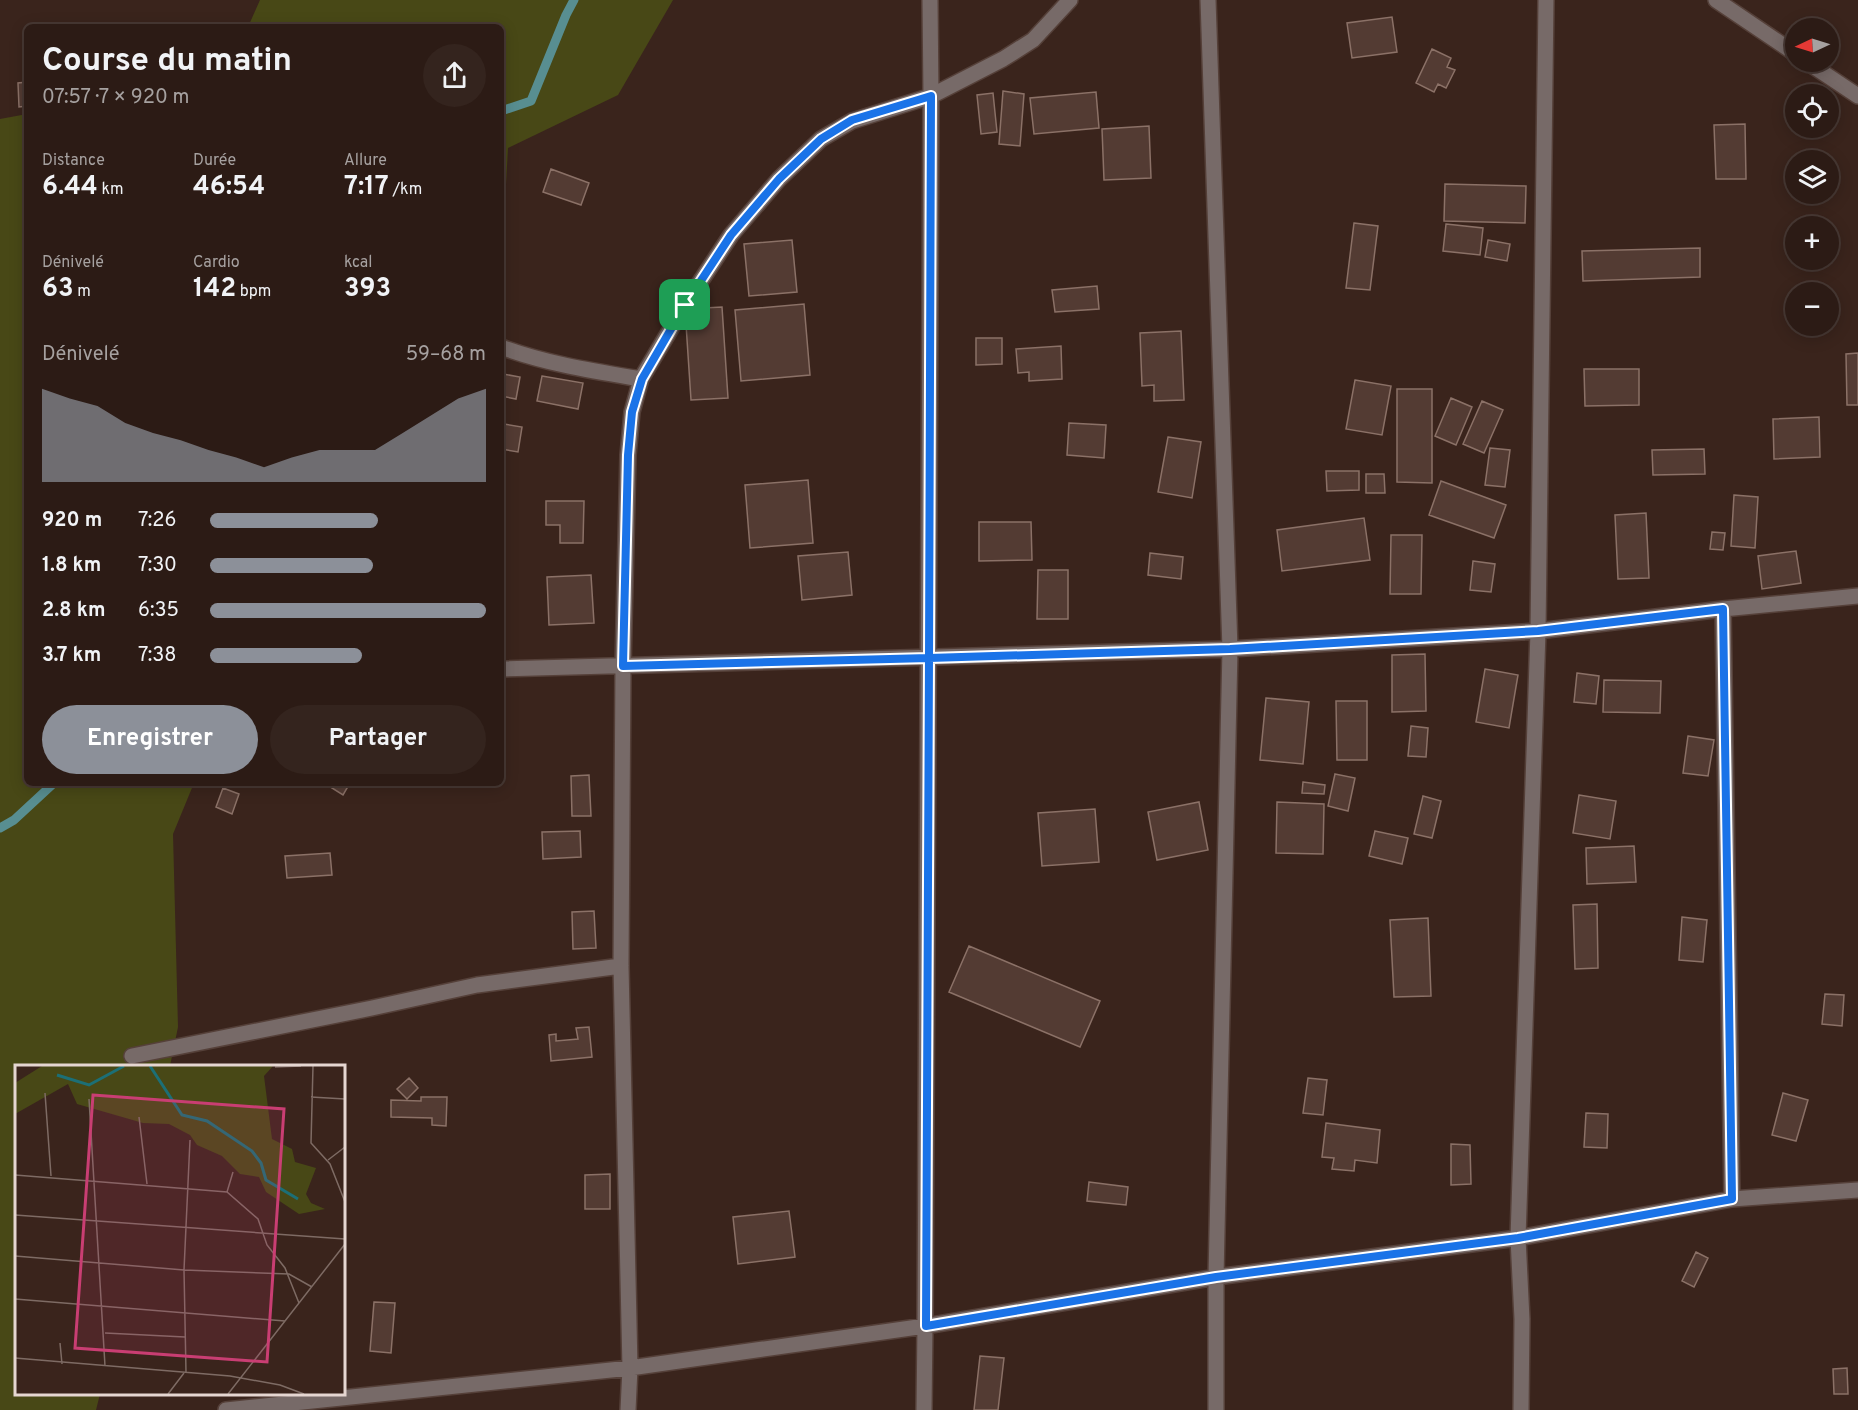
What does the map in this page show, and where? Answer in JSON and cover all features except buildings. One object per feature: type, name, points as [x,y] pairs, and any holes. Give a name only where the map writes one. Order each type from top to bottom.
[{"type":"street","points":[[924,1410],[930,0]]},
{"type":"street","points":[[627,1410],[630,1368],[621,966],[623,666],[628,455],[632,412],[642,379],[685,305],[731,235],[779,179],[821,139],[852,120],[931,96],[1003,59],[1033,40],[1070,0]]},
{"type":"street","points":[[1208,0],[1230,649],[1216,1277],[1216,1410]]},
{"type":"street","points":[[1521,1410],[1522,1319],[1518,1238],[1538,631],[1546,0]]},
{"type":"street","points":[[1716,0],[1785,47]]},
{"type":"street","points":[[1822,72],[1858,96]]},
{"type":"street","points":[[504,348],[567,367],[642,379]]},
{"type":"street","points":[[504,669],[1230,649],[1538,631],[1858,596]]},
{"type":"street","points":[[1723,609],[1732,1199]]},
{"type":"street","points":[[132,1056],[372,1008],[477,984],[621,966]]},
{"type":"street","points":[[226,1410],[630,1368],[926,1326],[1216,1277],[1518,1238],[1732,1199],[1858,1190]]},
{"type":"shaded area","points":[[260,0],[673,0],[618,95],[508,148],[504,221],[504,24],[249,24]]},
{"type":"shaded area","points":[[24,115],[24,786],[193,786],[173,834],[178,1027],[170,1065],[15,1065],[15,1395],[100,1395],[96,1410],[0,1410],[0,119]]},
{"type":"waterway","points":[[504,110],[531,101],[574,0]]},
{"type":"waterway","points":[[0,828],[14,820],[51,786]]},
{"type":"route","points":[[685,305],[642,379],[632,412],[628,455],[623,666],[929,658],[926,1326],[1216,1277],[1518,1238],[1732,1199],[1723,609],[1538,631],[1230,649],[929,658],[931,96],[852,120],[821,139],[779,179],[731,235],[685,305]]}]
